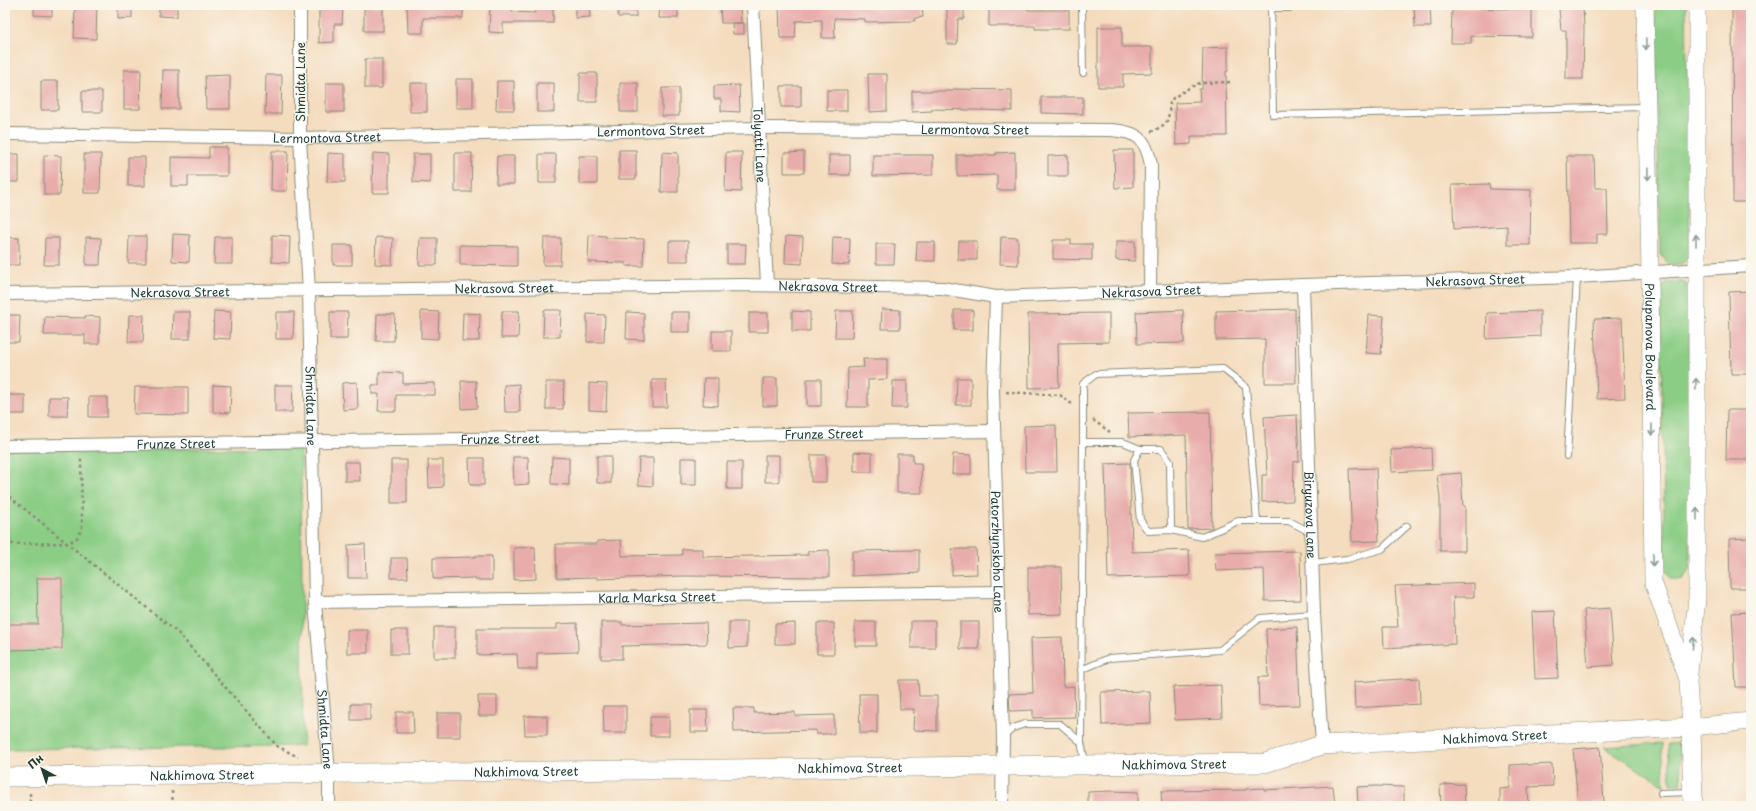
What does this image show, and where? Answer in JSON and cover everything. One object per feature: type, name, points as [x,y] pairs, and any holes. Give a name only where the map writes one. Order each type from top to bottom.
[{"type":"main road","name":"Nakhimova Street","points":[[5,777],[1265,763],[1322,745],[1691,726]]},
{"type":"main road","name":"Polupanova Boulevard","points":[[1691,726],[1692,799]]},
{"type":"street","name":"Shmidta Lane","points":[[300,5],[300,138],[309,291],[315,602],[329,773],[330,806]]},
{"type":"street","name":"Tolyatti Lane","points":[[753,5],[767,285]]},
{"type":"street","name":"Polupanova Boulevard","points":[[1645,5],[1650,273],[1653,582],[1688,682]]},
{"type":"street","name":"Polupanova Boulevard","points":[[1691,726],[1688,682],[1697,598],[1696,5]]},
{"type":"street","name":"Lermontova Street","points":[[5,134],[300,138],[760,128],[1111,130],[1129,132],[1135,135]]},
{"type":"street","points":[[1135,135],[1140,138],[1148,151],[1151,165],[1150,291]]},
{"type":"street","name":"Nekrasova Street","points":[[5,294],[767,285],[942,288],[996,298],[1303,285],[1577,277],[1751,266]]},
{"type":"street","name":"Biryuzova Lane","points":[[1303,285],[1314,614],[1322,745]]},
{"type":"street","name":"Patorzhynskoho Lane","points":[[996,298],[993,392],[1003,738],[1002,806]]},
{"type":"street","name":"Frunze Street","points":[[5,446],[994,431]]},
{"type":"street","name":"Karla Marksa Street","points":[[315,602],[999,592]]},
{"type":"street","points":[[1691,726],[1751,721]]},
{"type":"lane","points":[[1082,5],[1083,73]]},
{"type":"lane","points":[[1289,8],[1271,6],[1272,115],[1647,107]]},
{"type":"lane","points":[[1567,456],[1577,277]]},
{"type":"lane","points":[[1085,765],[1081,742],[1083,384],[1096,374],[1223,369],[1246,387],[1257,521]]},
{"type":"lane","points":[[1083,442],[1123,442],[1140,449],[1161,449],[1170,462],[1171,530]]},
{"type":"lane","points":[[1140,449],[1134,460],[1140,520],[1148,531],[1171,530],[1202,537],[1238,521],[1289,521],[1312,533]]},
{"type":"lane","points":[[1313,562],[1347,559],[1382,550],[1407,526]]},
{"type":"lane","points":[[1081,670],[1109,658],[1220,650],[1260,618],[1314,614]]},
{"type":"lane","points":[[1003,738],[1013,728],[1025,724],[1060,724],[1081,742]]},
{"type":"lane","points":[[1661,793],[1692,799]]},
{"type":"path","points":[[1135,135],[1150,133],[1164,124],[1168,120],[1170,103],[1173,98],[1189,88],[1200,83],[1232,82]]},
{"type":"path","points":[[993,392],[1060,395],[1123,442]]},
{"type":"path","points":[[5,544],[68,543],[77,538],[82,528],[82,445]]},
{"type":"path","points":[[5,493],[178,633],[277,746],[303,760]]},
{"type":"green space","points":[[1655,5],[1686,5],[1690,257],[1682,264],[1668,264],[1660,253]]},
{"type":"green space","points":[[1681,281],[1689,286],[1690,571],[1683,579],[1671,579],[1665,569],[1660,289],[1668,282]]},
{"type":"green space","points":[[301,447],[303,746],[5,749],[5,450]]},
{"type":"green space","points":[[1662,743],[1665,785],[1604,747]]},
{"type":"green space","points":[[1679,743],[1682,784],[1671,784],[1668,744]]},
{"type":"building","points":[[34,5],[52,5],[52,16],[34,15]]},
{"type":"building","points":[[75,5],[97,5],[96,39],[74,38]]},
{"type":"building","points":[[118,5],[132,5],[132,18],[118,19]]},
{"type":"building","points":[[159,5],[177,5],[177,17],[159,16]]},
{"type":"building","points":[[319,5],[343,5],[342,24],[334,24],[334,42],[319,43]]},
{"type":"building","points":[[407,5],[463,5],[463,18],[423,18],[423,33],[408,33]]},
{"type":"building","points":[[490,5],[512,5],[512,12],[535,13],[534,5],[553,5],[553,23],[503,23],[503,33],[489,32]]},
{"type":"building","points":[[575,5],[589,5],[590,17],[575,18]]},
{"type":"building","points":[[618,5],[636,5],[636,17],[618,17]]},
{"type":"building","points":[[660,5],[678,5],[678,18],[659,18]]},
{"type":"building","points":[[720,5],[740,5],[741,23],[721,23]]},
{"type":"building","points":[[779,5],[922,5],[923,17],[915,18],[915,21],[865,22],[865,19],[834,18],[835,38],[822,38],[822,20],[796,21],[795,38],[780,38]]},
{"type":"building","points":[[947,5],[964,5],[964,19],[958,19],[957,44],[947,44]]},
{"type":"building","points":[[989,5],[1028,5],[1028,10],[1069,10],[1069,29],[1035,29],[1035,26],[989,26]]},
{"type":"building","points":[[1414,5],[1430,5],[1431,27],[1415,27]]},
{"type":"building","points":[[1732,5],[1751,5],[1751,202],[1733,202]]},
{"type":"building","points":[[364,6],[383,6],[383,31],[364,31]]},
{"type":"building","points":[[1583,7],[1583,79],[1566,79],[1566,30],[1561,30],[1559,9]]},
{"type":"building","points":[[1452,8],[1532,9],[1532,37],[1471,36],[1471,43],[1451,43]]},
{"type":"building","points":[[732,23],[744,23],[744,34],[733,34]]},
{"type":"building","points":[[1098,27],[1122,27],[1122,47],[1152,47],[1152,73],[1123,74],[1123,87],[1098,87]]},
{"type":"building","points":[[1228,47],[1228,71],[1226,71],[1227,136],[1191,136],[1191,144],[1176,145],[1175,103],[1200,102],[1199,89],[1202,89],[1203,48]]},
{"type":"building","points":[[365,59],[382,59],[382,88],[365,88]]},
{"type":"building","points":[[124,70],[141,70],[140,109],[124,109]]},
{"type":"building","points":[[163,70],[179,70],[179,109],[162,109]]},
{"type":"building","points":[[580,73],[597,73],[597,102],[580,102]]},
{"type":"building","points":[[868,74],[887,74],[887,111],[869,112]]},
{"type":"building","points":[[230,75],[230,109],[206,109],[205,76]]},
{"type":"building","points":[[266,75],[282,75],[281,114],[265,114]]},
{"type":"building","points":[[456,79],[473,79],[473,108],[456,108]]},
{"type":"building","points":[[41,81],[58,81],[58,110],[41,110]]},
{"type":"building","points":[[497,81],[514,81],[514,110],[496,110]]},
{"type":"building","points":[[326,83],[344,83],[344,112],[326,112]]},
{"type":"building","points":[[410,83],[427,83],[427,112],[410,112]]},
{"type":"building","points":[[537,83],[554,83],[554,112],[537,112]]},
{"type":"building","points":[[620,83],[638,83],[638,112],[620,112]]},
{"type":"building","points":[[739,85],[740,112],[721,111],[721,99],[714,99],[714,86]]},
{"type":"building","points":[[781,86],[801,86],[801,107],[781,107]]},
{"type":"building","points":[[662,88],[679,88],[679,116],[662,116]]},
{"type":"building","points":[[953,89],[1012,90],[1012,111],[932,109],[932,111],[912,112],[912,91],[953,91]]},
{"type":"building","points":[[827,90],[847,90],[847,111],[827,111]]},
{"type":"building","points":[[82,91],[102,91],[102,112],[82,112]]},
{"type":"building","points":[[1041,97],[1083,97],[1083,114],[1041,113]]},
{"type":"building","points":[[209,147],[227,147],[227,176],[188,176],[188,186],[171,186],[171,157],[209,158]]},
{"type":"building","points":[[619,150],[636,150],[636,179],[619,179]]},
{"type":"building","points":[[1114,150],[1133,150],[1133,187],[1115,188]]},
{"type":"building","points":[[272,151],[288,151],[287,191],[271,191]]},
{"type":"building","points":[[662,152],[678,153],[678,192],[661,192]]},
{"type":"building","points":[[726,152],[742,152],[741,192],[725,191]]},
{"type":"building","points":[[804,152],[804,173],[784,173],[784,153]]},
{"type":"building","points":[[1015,152],[1015,190],[997,190],[997,175],[957,176],[957,155],[996,155],[996,153]]},
{"type":"building","points":[[328,153],[345,154],[345,182],[327,182]]},
{"type":"building","points":[[373,153],[389,154],[389,193],[372,193]]},
{"type":"building","points":[[455,153],[472,153],[471,192],[455,192]]},
{"type":"building","points":[[5,154],[19,154],[19,182],[5,182]]},
{"type":"building","points":[[84,154],[101,154],[100,193],[84,193]]},
{"type":"building","points":[[413,154],[430,154],[430,183],[413,182]]},
{"type":"building","points":[[539,154],[556,154],[556,183],[539,183]]},
{"type":"building","points":[[44,155],[61,156],[60,195],[44,195]]},
{"type":"building","points":[[829,155],[850,155],[850,175],[829,175]]},
{"type":"building","points":[[873,155],[933,155],[933,175],[873,176]]},
{"type":"building","points":[[1068,155],[1068,176],[1048,176],[1048,156]]},
{"type":"building","points":[[497,156],[514,156],[514,184],[496,184]]},
{"type":"building","points":[[579,156],[597,156],[597,184],[579,184]]},
{"type":"building","points":[[1567,156],[1594,156],[1595,188],[1607,188],[1608,234],[1597,234],[1597,243],[1569,243]]},
{"type":"building","points":[[128,157],[145,157],[145,186],[128,186]]},
{"type":"building","points":[[1489,184],[1490,189],[1531,190],[1530,245],[1507,245],[1507,226],[1454,229],[1452,185]]},
{"type":"building","points":[[173,234],[190,235],[189,262],[172,261]]},
{"type":"building","points":[[272,235],[290,236],[289,263],[272,262]]},
{"type":"building","points":[[589,235],[606,236],[606,238],[644,239],[643,266],[626,266],[626,263],[588,262]]},
{"type":"building","points":[[129,236],[146,236],[146,263],[128,263]]},
{"type":"building","points":[[786,236],[803,237],[802,264],[785,263]]},
{"type":"building","points":[[5,237],[19,238],[19,265],[5,265]]},
{"type":"building","points":[[86,237],[101,238],[100,265],[86,265]]},
{"type":"building","points":[[215,237],[232,237],[232,264],[214,264]]},
{"type":"building","points":[[376,237],[393,238],[392,265],[375,264]]},
{"type":"building","points":[[833,237],[850,238],[849,265],[832,264]]},
{"type":"building","points":[[1001,237],[1018,238],[1018,265],[1000,264]]},
{"type":"building","points":[[45,238],[59,238],[59,265],[44,265]]},
{"type":"building","points":[[420,238],[437,238],[437,265],[419,265]]},
{"type":"building","points":[[544,238],[561,238],[560,265],[543,265]]},
{"type":"building","points":[[1053,240],[1071,240],[1071,244],[1092,244],[1092,260],[1053,259]]},
{"type":"building","points":[[669,241],[688,241],[688,261],[669,261]]},
{"type":"building","points":[[959,241],[977,241],[977,260],[958,260]]},
{"type":"building","points":[[1116,241],[1135,241],[1135,261],[1116,260]]},
{"type":"building","points":[[917,242],[935,242],[935,261],[916,261]]},
{"type":"building","points":[[727,244],[746,244],[745,264],[727,264]]},
{"type":"building","points":[[876,244],[895,244],[894,264],[876,264]]},
{"type":"building","points":[[333,245],[352,245],[352,265],[333,265]]},
{"type":"building","points":[[460,245],[517,246],[517,266],[460,265]]},
{"type":"building","points":[[1751,291],[1751,374],[1731,374],[1729,292]]},
{"type":"building","points":[[882,309],[900,310],[900,329],[881,329]]},
{"type":"building","points":[[1295,309],[1296,383],[1265,383],[1265,339],[1216,340],[1216,311]]},
{"type":"building","points":[[544,310],[561,310],[560,337],[543,337]]},
{"type":"building","points":[[954,310],[973,310],[973,330],[954,330]]},
{"type":"building","points":[[1183,310],[1184,343],[1137,344],[1136,312]]},
{"type":"building","points":[[214,311],[231,312],[230,339],[213,338]]},
{"type":"building","points":[[421,311],[439,312],[438,339],[421,338]]},
{"type":"building","points":[[502,311],[519,311],[518,338],[501,338]]},
{"type":"building","points":[[792,311],[810,312],[810,331],[792,331]]},
{"type":"building","points":[[836,311],[853,311],[852,338],[835,338]]},
{"type":"building","points":[[1540,311],[1540,336],[1486,339],[1487,313]]},
{"type":"building","points":[[173,312],[190,312],[190,339],[172,339]]},
{"type":"building","points":[[276,312],[294,312],[293,339],[276,339]]},
{"type":"building","points":[[330,312],[348,312],[347,339],[330,339]]},
{"type":"building","points":[[627,312],[644,313],[644,340],[626,339]]},
{"type":"building","points":[[671,312],[690,312],[690,332],[671,332]]},
{"type":"building","points":[[463,313],[480,314],[479,341],[462,341]]},
{"type":"building","points":[[749,313],[768,313],[768,332],[749,332]]},
{"type":"building","points":[[1109,313],[1109,342],[1058,343],[1059,387],[1029,388],[1028,314]]},
{"type":"building","points":[[377,314],[395,314],[394,341],[376,341]]},
{"type":"building","points":[[587,314],[605,315],[604,342],[587,342]]},
{"type":"building","points":[[5,315],[20,315],[19,342],[5,342]]},
{"type":"building","points":[[129,315],[144,315],[143,342],[128,342]]},
{"type":"building","points":[[1369,315],[1384,316],[1381,354],[1366,353]]},
{"type":"building","points":[[85,316],[100,317],[99,344],[85,344],[85,335],[44,335],[45,317],[85,318]]},
{"type":"building","points":[[1622,318],[1625,398],[1597,399],[1594,319]]},
{"type":"building","points":[[712,331],[731,331],[731,351],[712,351]]},
{"type":"building","points":[[863,359],[887,359],[887,379],[868,380],[868,407],[847,407],[848,368],[864,367]]},
{"type":"building","points":[[379,372],[403,373],[403,384],[435,383],[435,395],[396,395],[396,411],[378,411],[379,394],[372,394],[372,385],[379,385]]},
{"type":"building","points":[[704,378],[718,378],[718,406],[703,405]]},
{"type":"building","points":[[763,378],[777,378],[777,406],[763,406]]},
{"type":"building","points":[[957,378],[971,378],[971,405],[956,405]]},
{"type":"building","points":[[807,379],[821,379],[821,406],[807,406]]},
{"type":"building","points":[[652,380],[666,380],[667,407],[652,407]]},
{"type":"building","points":[[461,381],[476,381],[477,408],[462,409]]},
{"type":"building","points":[[893,381],[907,381],[907,408],[892,408]]},
{"type":"building","points":[[357,382],[358,409],[343,410],[342,383]]},
{"type":"building","points":[[546,382],[564,382],[563,409],[546,409]]},
{"type":"building","points":[[589,383],[607,384],[606,411],[589,410]]},
{"type":"building","points":[[519,384],[520,412],[505,412],[504,385]]},
{"type":"building","points":[[213,385],[231,386],[230,413],[213,412]]},
{"type":"building","points":[[275,385],[293,385],[292,412],[275,412]]},
{"type":"building","points":[[135,387],[188,387],[188,415],[134,414]]},
{"type":"building","points":[[7,395],[25,395],[25,414],[7,414]]},
{"type":"building","points":[[49,397],[68,397],[67,416],[49,416]]},
{"type":"building","points":[[89,397],[107,397],[107,417],[89,417]]},
{"type":"building","points":[[1727,410],[1751,410],[1751,460],[1726,460]]},
{"type":"building","points":[[1210,412],[1212,528],[1188,529],[1186,435],[1129,437],[1128,413]]},
{"type":"building","points":[[1297,415],[1299,461],[1294,462],[1293,501],[1262,502],[1262,475],[1267,475],[1264,417]]},
{"type":"building","points":[[1056,425],[1057,472],[1025,472],[1024,426]]},
{"type":"building","points":[[1431,448],[1432,470],[1392,472],[1391,450]]},
{"type":"building","points":[[854,452],[872,453],[872,472],[854,472]]},
{"type":"building","points":[[897,454],[913,454],[913,463],[921,463],[922,493],[897,493]]},
{"type":"building","points":[[953,454],[971,455],[971,474],[952,474]]},
{"type":"building","points":[[765,455],[779,455],[779,482],[765,482]]},
{"type":"building","points":[[811,455],[826,455],[826,482],[811,482]]},
{"type":"building","points":[[597,456],[611,456],[611,483],[597,483]]},
{"type":"building","points":[[513,457],[528,457],[529,484],[514,485]]},
{"type":"building","points":[[552,457],[569,458],[569,485],[551,484]]},
{"type":"building","points":[[469,458],[484,458],[484,485],[470,485]]},
{"type":"building","points":[[639,458],[653,458],[653,486],[638,485]]},
{"type":"building","points":[[681,458],[696,458],[696,485],[681,485]]},
{"type":"building","points":[[391,460],[407,460],[407,503],[391,503]]},
{"type":"building","points":[[428,460],[443,460],[443,487],[429,488]]},
{"type":"building","points":[[345,462],[359,462],[360,481],[345,481]]},
{"type":"building","points":[[727,462],[742,462],[742,489],[727,489]]},
{"type":"building","points":[[1130,463],[1132,552],[1189,550],[1190,576],[1108,578],[1105,464]]},
{"type":"building","points":[[1376,468],[1379,541],[1352,542],[1349,469]]},
{"type":"building","points":[[1461,473],[1463,506],[1465,506],[1465,551],[1440,551],[1440,497],[1437,475]]},
{"type":"building","points":[[1751,538],[1751,588],[1730,588],[1729,539]]},
{"type":"building","points":[[621,540],[622,556],[682,555],[682,549],[703,549],[703,557],[808,555],[808,551],[829,550],[829,577],[682,576],[597,579],[597,577],[557,578],[556,544],[597,544],[597,541]]},
{"type":"building","points":[[365,544],[366,578],[348,578],[348,545]]},
{"type":"building","points":[[535,547],[536,579],[514,580],[514,548]]},
{"type":"building","points":[[952,549],[976,549],[977,574],[952,575]]},
{"type":"building","points":[[919,550],[919,573],[852,576],[852,551]]},
{"type":"building","points":[[1300,551],[1301,600],[1265,601],[1264,569],[1216,571],[1215,553]]},
{"type":"building","points":[[492,556],[492,580],[475,580],[475,578],[433,579],[433,558]]},
{"type":"building","points":[[391,558],[407,558],[408,578],[391,578]]},
{"type":"building","points":[[1028,567],[1061,567],[1062,614],[1028,615]]},
{"type":"building","points":[[37,578],[62,578],[62,649],[5,650],[5,624],[38,624]]},
{"type":"building","points":[[1474,583],[1474,597],[1453,597],[1455,644],[1384,648],[1383,627],[1398,627],[1395,586]]},
{"type":"building","points":[[1610,608],[1614,665],[1588,667],[1584,610]]},
{"type":"building","points":[[1555,611],[1558,678],[1535,679],[1532,612]]},
{"type":"building","points":[[1751,612],[1751,687],[1736,687],[1732,613]]},
{"type":"building","points":[[911,621],[935,621],[935,648],[911,648]]},
{"type":"building","points":[[601,622],[622,622],[622,625],[706,623],[707,644],[622,646],[622,659],[601,659]]},
{"type":"building","points":[[729,622],[747,622],[747,647],[729,648]]},
{"type":"building","points":[[855,622],[876,622],[876,646],[855,646]]},
{"type":"building","points":[[960,622],[979,622],[979,649],[960,649]]},
{"type":"building","points":[[577,623],[578,652],[537,653],[537,669],[518,669],[517,654],[477,655],[477,629],[557,629],[557,624]]},
{"type":"building","points":[[795,623],[795,644],[775,644],[775,624]]},
{"type":"building","points":[[817,623],[834,623],[834,654],[817,654]]},
{"type":"building","points":[[434,627],[455,627],[455,658],[434,658]]},
{"type":"building","points":[[1297,627],[1300,705],[1259,706],[1258,677],[1268,677],[1266,629]]},
{"type":"building","points":[[347,630],[368,630],[368,653],[347,653]]},
{"type":"building","points":[[391,630],[408,630],[408,654],[391,654]]},
{"type":"building","points":[[1062,637],[1063,687],[1074,686],[1075,717],[1033,718],[1033,710],[1010,711],[1009,694],[1033,693],[1031,638]]},
{"type":"building","points":[[1419,678],[1420,704],[1355,708],[1354,682]]},
{"type":"building","points":[[899,680],[918,680],[919,696],[937,696],[937,731],[913,730],[914,709],[900,709]]},
{"type":"building","points":[[1221,685],[1222,718],[1175,720],[1173,687]]},
{"type":"building","points":[[1150,691],[1151,723],[1102,725],[1101,692]]},
{"type":"building","points":[[859,694],[877,694],[877,733],[860,733]]},
{"type":"building","points":[[478,696],[497,696],[497,716],[479,716]]},
{"type":"building","points":[[351,704],[370,704],[370,720],[351,720]]},
{"type":"building","points":[[603,706],[626,706],[626,733],[604,733]]},
{"type":"building","points":[[733,708],[754,708],[754,713],[795,712],[795,716],[834,715],[834,734],[816,734],[816,730],[734,732]]},
{"type":"building","points":[[690,710],[707,710],[708,732],[690,732]]},
{"type":"building","points":[[396,712],[413,712],[414,733],[396,733]]},
{"type":"building","points":[[437,713],[460,713],[460,737],[437,737]]},
{"type":"building","points":[[524,716],[547,716],[547,735],[525,735]]},
{"type":"building","points":[[650,717],[669,717],[669,736],[650,736]]},
{"type":"building","points":[[1600,747],[1604,802],[1578,804],[1573,749]]},
{"type":"building","points":[[1552,764],[1553,786],[1528,787],[1529,806],[1500,806],[1500,789],[1510,788],[1510,765]]},
{"type":"building","points":[[1464,784],[1465,806],[1441,806],[1440,785]]},
{"type":"building","points":[[1333,786],[1335,806],[1162,806],[1161,791],[1246,790],[1264,788],[1264,790]]},
{"type":"building","points":[[1357,787],[1404,787],[1404,806],[1389,806],[1388,804],[1358,805]]},
{"type":"building","points":[[1088,792],[1138,792],[1138,806],[1088,806]]}]
